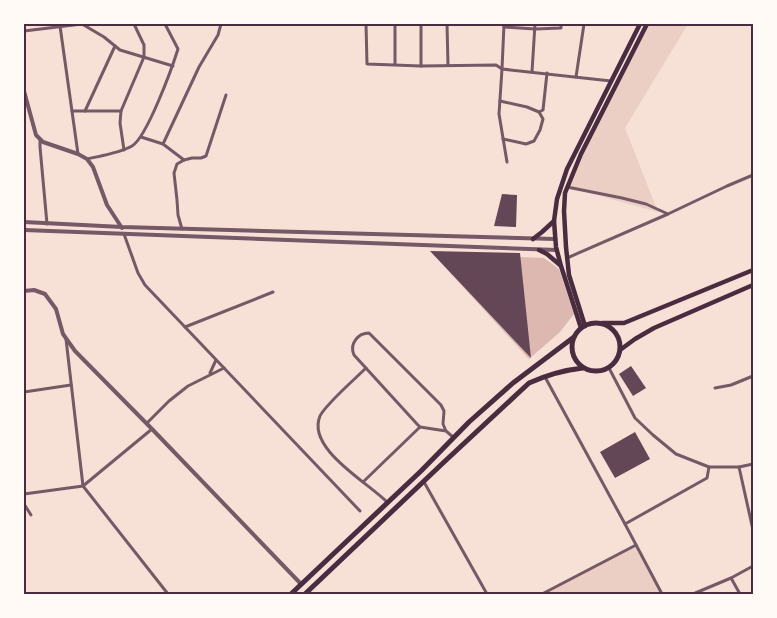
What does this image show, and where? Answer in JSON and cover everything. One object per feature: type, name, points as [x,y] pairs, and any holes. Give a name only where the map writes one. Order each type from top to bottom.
[{"type":"main road","points":[[583,327],[560,266],[555,241],[554,221],[557,199],[567,169],[640,24]]},
{"type":"main road","points":[[583,327],[569,275],[565,242],[565,193],[581,154],[647,24]]},
{"type":"main road","points":[[533,239],[554,221]]},
{"type":"main road","points":[[555,241],[562,239],[565,242]]},
{"type":"main road","points":[[539,250],[552,257],[560,266]]},
{"type":"main road","points":[[559,258],[564,260],[567,258]]},
{"type":"main road","points":[[291,594],[453,437],[514,383],[574,337],[583,327],[591,323],[624,323],[753,270]]},
{"type":"main road","points":[[620,350],[654,328],[753,285]]},
{"type":"main road","points":[[307,593],[529,383],[566,370],[583,368],[598,371],[609,368],[615,362],[620,350],[620,344],[611,327],[602,323]]},
{"type":"main road","points":[[574,337],[572,350],[576,360],[583,368]]},
{"type":"street","points":[[24,31],[82,24],[120,50],[173,66]]},
{"type":"street","points":[[124,150],[120,123],[121,111],[144,58],[144,45],[134,24]]},
{"type":"street","points":[[87,159],[134,146],[146,129],[173,66],[178,49],[165,24]]},
{"type":"street","points":[[163,144],[199,67],[218,35],[221,24]]},
{"type":"street","points":[[366,24],[366,64],[421,66],[496,65],[502,68],[611,81]]},
{"type":"street","points":[[395,24],[395,64]]},
{"type":"street","points":[[421,24],[421,66]]},
{"type":"street","points":[[447,24],[448,65]]},
{"type":"street","points":[[532,72],[535,24]]},
{"type":"street","points":[[507,162],[499,114],[504,26],[535,29],[561,28],[561,24]]},
{"type":"street","points":[[576,77],[584,24]]},
{"type":"street","points":[[60,26],[78,154]]},
{"type":"street","points":[[86,111],[115,46]]},
{"type":"street","points":[[539,112],[542,110],[547,73]]},
{"type":"street","points":[[24,91],[36,135],[40,140],[78,154],[87,159],[93,167],[107,205],[122,227],[138,273],[145,285],[360,512]]},
{"type":"street","points":[[182,229],[178,214],[174,173],[178,164],[184,160],[206,156],[226,95]]},
{"type":"street","points":[[500,101],[527,107],[539,112],[543,119],[534,141],[526,144],[503,139]]},
{"type":"street","points":[[72,111],[121,111]]},
{"type":"street","points":[[141,137],[163,144],[184,160]]},
{"type":"street","points":[[40,140],[47,224]]},
{"type":"street","points":[[567,258],[753,175]]},
{"type":"street","points":[[567,187],[646,204],[668,214]]},
{"type":"street","points":[[24,222],[555,241]]},
{"type":"street","points":[[24,230],[557,250]]},
{"type":"street","points":[[24,291],[34,290],[45,294],[56,309],[62,334],[75,351],[147,423],[301,584]]},
{"type":"street","points":[[185,327],[273,292]]},
{"type":"street","points":[[446,431],[420,427],[354,355],[352,346],[359,336],[369,333],[441,405],[444,411],[443,424],[446,431],[453,437]]},
{"type":"street","points":[[66,339],[83,486],[168,594]]},
{"type":"street","points":[[210,374],[216,360]]},
{"type":"street","points":[[147,423],[181,391],[224,368]]},
{"type":"street","points":[[366,368],[320,416],[319,434],[325,447],[355,477],[388,502]]},
{"type":"street","points":[[609,368],[635,418],[676,454],[709,467],[739,467],[753,464]]},
{"type":"street","points":[[545,376],[662,594]]},
{"type":"street","points":[[715,388],[731,385],[753,376]]},
{"type":"street","points":[[24,392],[71,385]]},
{"type":"street","points":[[363,482],[420,427]]},
{"type":"street","points":[[24,494],[83,486],[152,429]]},
{"type":"street","points":[[626,524],[707,478],[709,467]]},
{"type":"street","points":[[739,467],[753,530]]},
{"type":"street","points":[[424,482],[487,594]]},
{"type":"street","points":[[24,504],[31,515]]},
{"type":"street","points":[[542,594],[636,545]]},
{"type":"street","points":[[693,594],[731,578],[753,566]]},
{"type":"street","points":[[731,578],[740,594]]},
{"type":"shaded area","points":[[647,24],[688,24],[625,128],[658,212],[567,187]]},
{"type":"shaded area","points":[[432,253],[544,258],[559,269],[574,314],[560,332],[529,359]]},
{"type":"shaded area","points":[[636,545],[662,594],[542,594]]},
{"type":"building","points":[[502,194],[517,195],[516,227],[494,226]]},
{"type":"building","points":[[430,251],[520,253],[531,358]]},
{"type":"building","points":[[631,366],[646,388],[633,396],[619,374]]},
{"type":"building","points":[[635,432],[650,459],[615,478],[600,452]]}]
